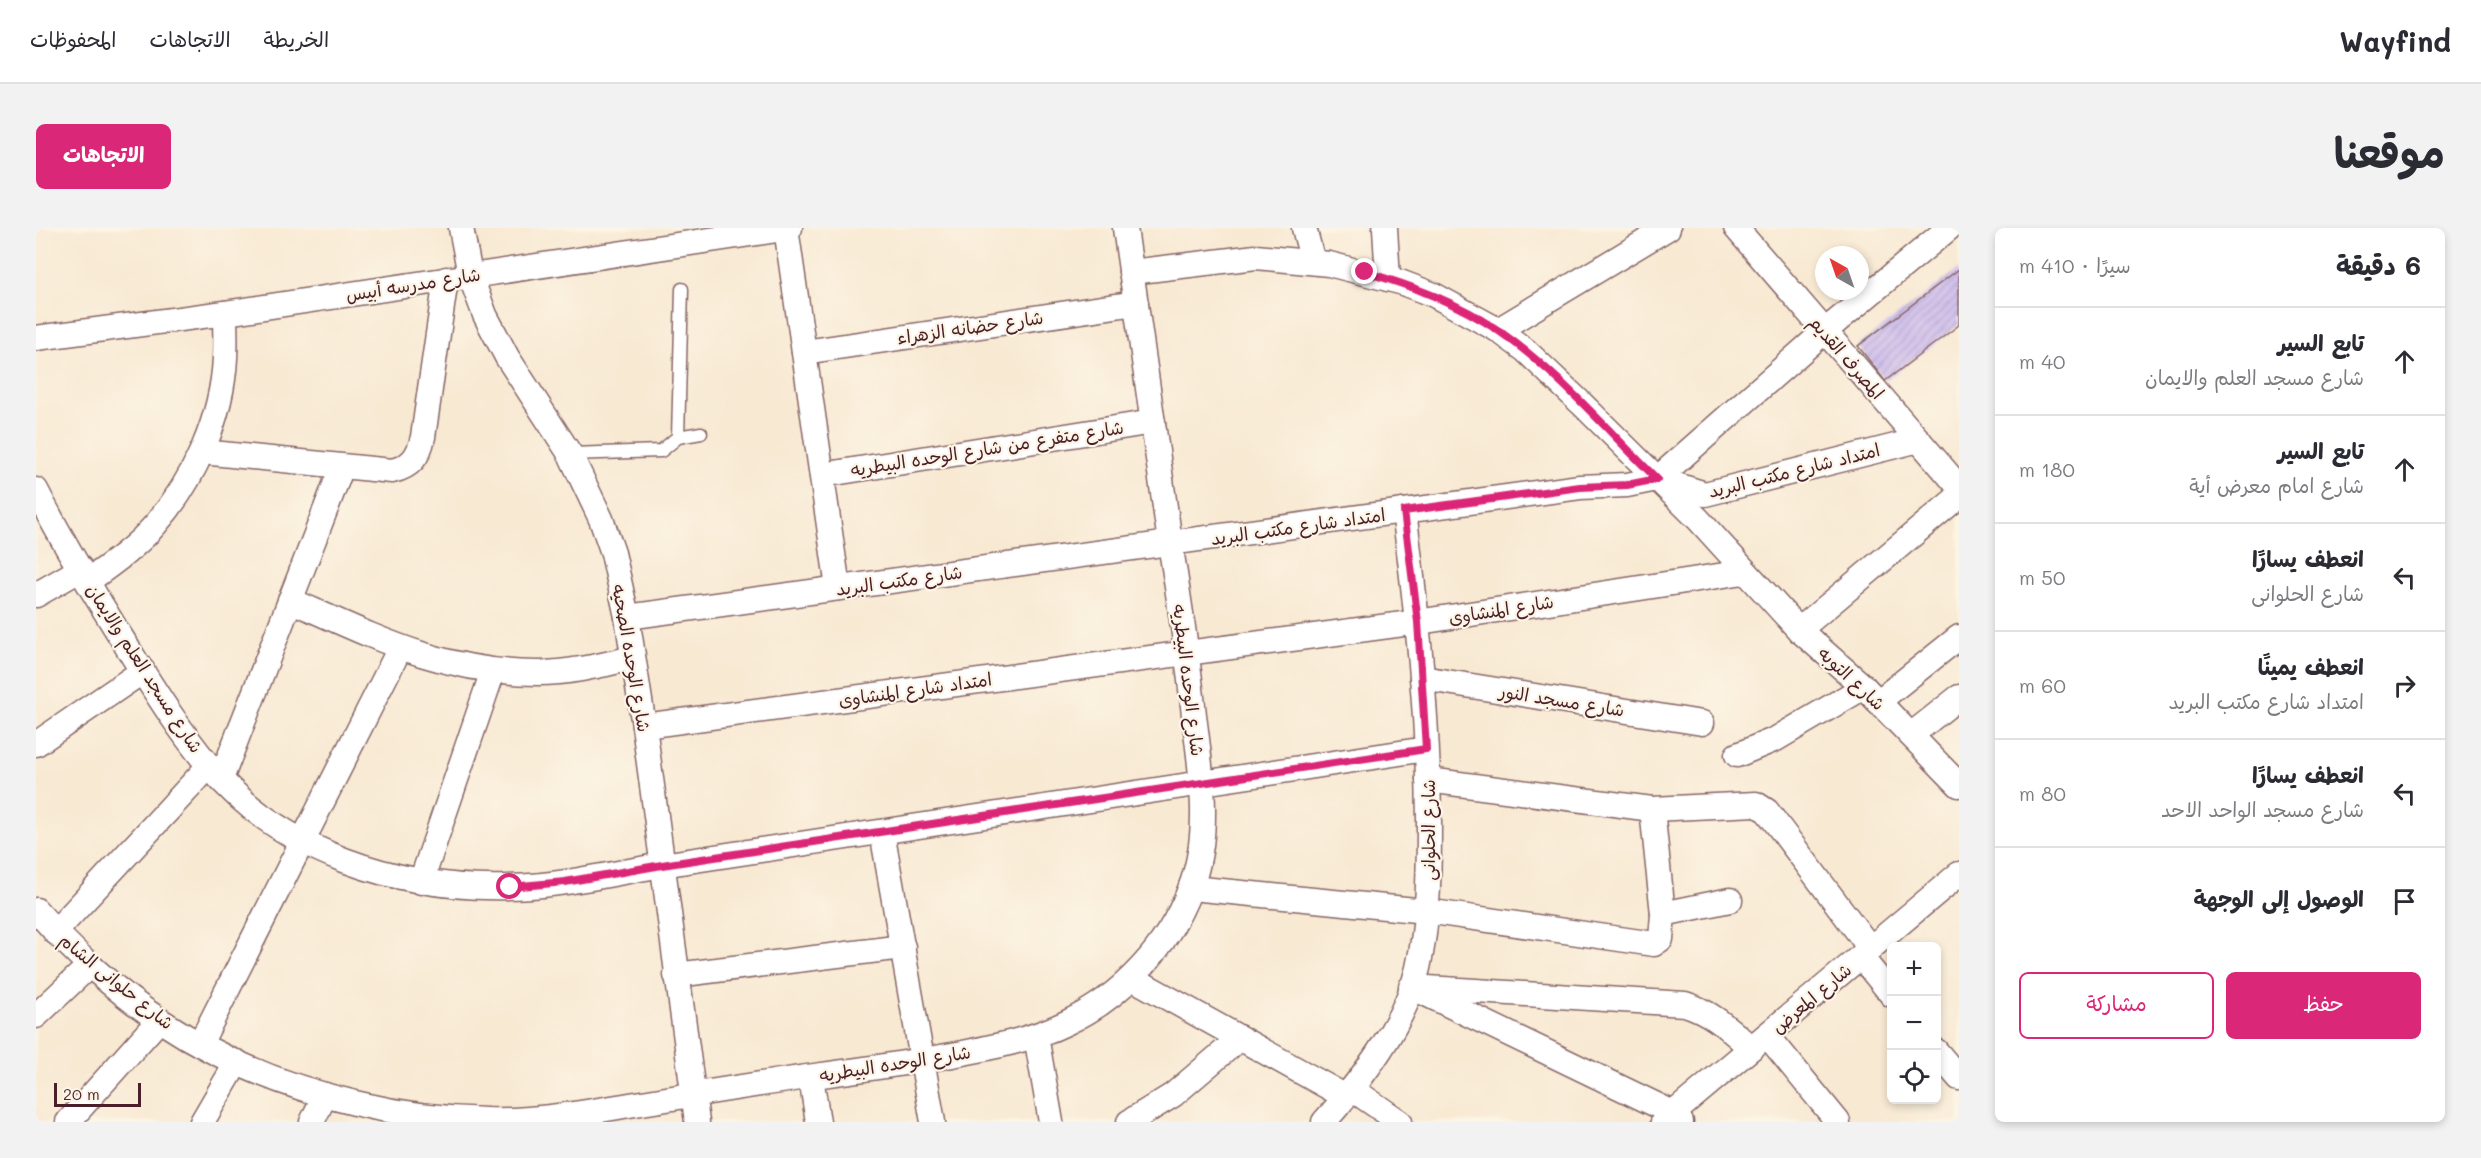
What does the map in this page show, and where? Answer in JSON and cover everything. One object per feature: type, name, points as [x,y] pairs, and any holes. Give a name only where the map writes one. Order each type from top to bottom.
[{"type":"street","name":"شارع الوحده الصحيه","points":[[461,228],[470,275],[485,315],[507,357],[570,454],[613,553],[627,617],[644,726],[697,1122]]},
{"type":"street","name":"شارع مدرسه أبيس","points":[[36,338],[788,228]]},
{"type":"street","points":[[788,228],[838,588]]},
{"type":"street","name":"شارع الوحده البيطريه","points":[[693,1094],[922,1060],[1035,1036],[1070,1022],[1103,1002],[1132,978],[1156,951],[1176,921],[1191,888],[1201,854],[1203,783],[1187,652],[1125,228]]},
{"type":"street","points":[[1304,228],[1313,262]]},
{"type":"street","points":[[1385,228],[1388,279]]},
{"type":"street","points":[[1498,330],[1668,228]]},
{"type":"street","name":"المصرف القديم","points":[[1736,228],[1959,487]]},
{"type":"street","points":[[1657,479],[1824,331],[1949,228]]},
{"type":"street","name":"شارع التوبه","points":[[1131,272],[1256,257],[1313,262],[1365,272],[1434,295],[1498,330],[1525,350],[1698,519],[1799,630],[1872,694],[1959,785]]},
{"type":"street","points":[[202,452],[342,467],[392,471],[402,469],[418,456],[423,437],[446,279]]},
{"type":"street","name":"شارع حضانه الزهراء","points":[[804,352],[1136,303]]},
{"type":"street","points":[[36,595],[123,556],[155,525],[181,490],[202,452],[217,406],[224,372],[225,312]]},
{"type":"street","name":"شارع متفرع من شارع الوحده البيطريه","points":[[822,475],[1153,422]]},
{"type":"street","name":"امتداد شارع مكتب البريد","points":[[1171,543],[1580,487],[1627,485],[1657,479],[1705,494],[1918,440]]},
{"type":"street","points":[[55,932],[215,772],[290,600],[342,467]]},
{"type":"street","name":"شارع مسجد العلم والايمان","points":[[36,490],[142,671],[215,772],[269,820],[303,841],[341,859],[380,873],[421,882],[510,887],[565,882],[662,865],[1426,749]]},
{"type":"street","points":[[1799,630],[1959,496]]},
{"type":"street","name":"شارع الحلوانى","points":[[1324,1122],[1371,1064],[1394,1024],[1418,969],[1426,911],[1429,862],[1428,780],[1418,622],[1404,511]]},
{"type":"street","name":"شارع مكتب البريد","points":[[627,617],[1171,543]]},
{"type":"street","name":"شارع المنشاوى","points":[[1187,652],[1418,622],[1744,572]]},
{"type":"street","points":[[290,600],[399,648],[461,666],[493,671],[540,673],[587,669],[633,658]]},
{"type":"street","points":[[1737,755],[1872,694],[1959,637]]},
{"type":"street","points":[[200,1044],[399,648]]},
{"type":"street","name":"امتداد شارع المنشاوى","points":[[644,726],[1187,652]]},
{"type":"street","points":[[36,744],[142,671]]},
{"type":"street","points":[[421,882],[493,671]]},
{"type":"street","name":"شارع مسجد النور","points":[[1422,678],[1702,723]]},
{"type":"street","points":[[1911,735],[1959,697]]},
{"type":"street","points":[[1428,780],[1652,809],[1749,803],[1761,807],[1866,952],[1887,987]]},
{"type":"street","points":[[1191,888],[1426,911],[1654,944],[1661,939],[1662,914],[1652,809]]},
{"type":"street","points":[[882,832],[933,1122]]},
{"type":"street","name":"شارع المعرض","points":[[1672,1119],[1866,952],[1957,880]]},
{"type":"street","points":[[1662,914],[1730,900]]},
{"type":"street","name":"شارع حلوانى الشام","points":[[36,910],[55,932],[90,965],[159,1020],[237,1062],[300,1088],[325,1095],[358,1113],[489,1120],[560,1116],[693,1094]]},
{"type":"street","points":[[676,975],[903,947]]},
{"type":"street","points":[[36,1016],[90,965]]},
{"type":"street","points":[[1132,978],[1400,1122]]},
{"type":"street","points":[[1411,987],[1685,1004],[1699,1008],[1759,1042],[1838,1122]]},
{"type":"street","points":[[1411,987],[1672,1119]]},
{"type":"street","points":[[68,1122],[159,1020]]},
{"type":"street","points":[[1035,1036],[1051,1122]]},
{"type":"street","points":[[1129,1122],[1173,1095],[1240,1038]]},
{"type":"street","points":[[1941,1056],[1959,1078]]},
{"type":"street","points":[[202,1122],[237,1062]]},
{"type":"street","points":[[811,1077],[818,1122]]},
{"type":"street","points":[[312,1122],[325,1095]]},
{"type":"lane","points":[[678,437],[682,290]]},
{"type":"lane","points":[[570,454],[663,450],[678,437],[701,433]]},
{"type":"building","points":[[1959,269],[1959,325],[1885,381],[1858,346]]},
{"type":"route","points":[[510,887],[565,882],[662,865],[1426,749],[1418,622],[1404,511],[1580,487],[1627,485],[1657,479],[1525,350],[1498,330],[1434,295],[1365,272]]}]
